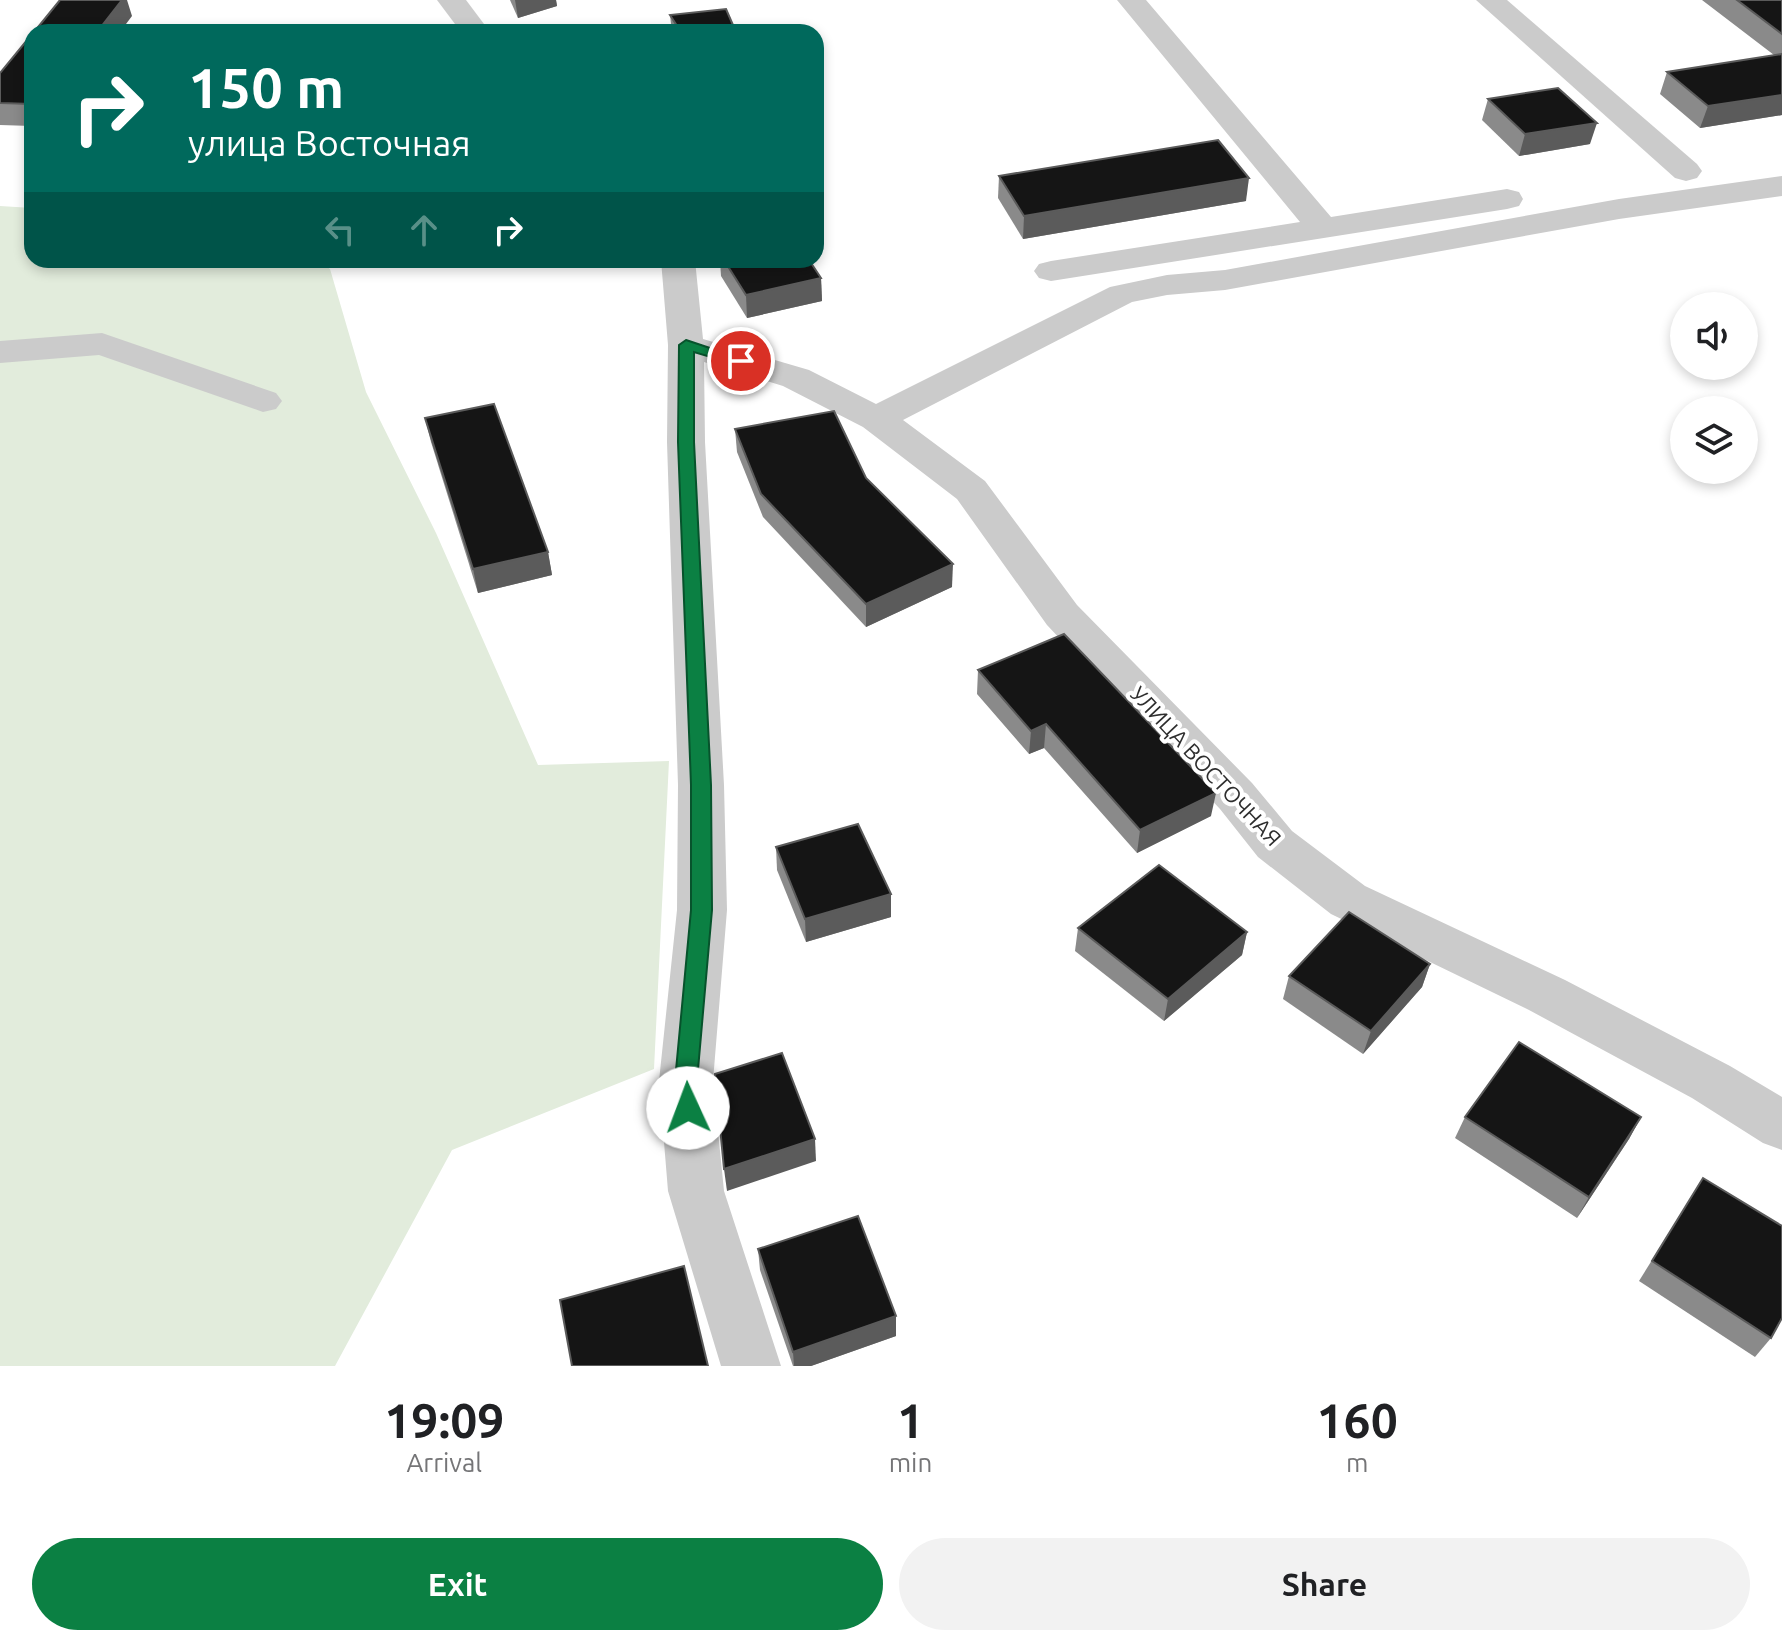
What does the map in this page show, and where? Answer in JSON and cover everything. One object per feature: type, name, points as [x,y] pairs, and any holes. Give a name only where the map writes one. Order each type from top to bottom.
[{"type":"street","points":[[451,0],[470,24]]},
{"type":"street","points":[[1131,0],[1323,228]]},
{"type":"street","points":[[1490,0],[1686,171]]},
{"type":"street","points":[[1051,271],[1782,156]]},
{"type":"street","points":[[876,419],[1122,294],[1167,285],[1240,278],[1619,209],[1782,186]]},
{"type":"street","points":[[679,268],[686,345],[686,442],[701,785],[702,910],[686,1081],[696,1191],[751,1366]]},
{"type":"street","points":[[0,352],[102,344],[263,401]]},
{"type":"street","name":"УЛИЦА ВОСТОЧНАЯ","points":[[686,345],[796,378],[876,419],[971,490],[1062,615],[1236,796],[1275,844],[1348,900],[1547,995],[1711,1082],[1782,1126]]},
{"type":"green space","points":[[0,206],[24,208],[24,268],[330,269],[366,392],[436,533],[538,765],[669,761],[654,1069],[452,1150],[335,1366],[0,1366]]},
{"type":"building","points":[[60,0],[122,0],[103,24],[40,24]]},
{"type":"building","points":[[1737,0],[1782,0],[1782,34]]},
{"type":"building","points":[[726,9],[733,24],[676,24],[670,15]]},
{"type":"building","points":[[24,44],[24,104],[0,103],[0,73]]},
{"type":"building","points":[[1782,54],[1782,95],[1708,106],[1667,72]]},
{"type":"building","points":[[1558,88],[1597,123],[1525,134],[1488,99]]},
{"type":"building","points":[[1218,140],[1249,178],[1024,216],[999,176]]},
{"type":"building","points":[[729,268],[814,268],[821,278],[746,295]]},
{"type":"building","points":[[494,404],[548,552],[473,569],[425,418]]},
{"type":"building","points":[[834,411],[866,478],[953,564],[866,604],[761,494],[735,429]]},
{"type":"building","points":[[1064,634],[1216,793],[1140,830],[1046,724],[1031,731],[978,670]]},
{"type":"building","points":[[858,824],[891,894],[805,919],[776,847]]},
{"type":"building","points":[[1159,865],[1247,932],[1168,999],[1078,928]]},
{"type":"building","points":[[1349,912],[1430,964],[1371,1031],[1289,976]]},
{"type":"building","points":[[1519,1042],[1641,1117],[1589,1197],[1465,1117]]},
{"type":"building","points":[[782,1053],[815,1139],[724,1169],[715,1074]]},
{"type":"building","points":[[1703,1178],[1782,1226],[1782,1318],[1771,1338],[1652,1261]]},
{"type":"building","points":[[858,1216],[896,1316],[793,1352],[758,1249]]},
{"type":"building","points":[[684,1266],[708,1366],[572,1366],[560,1300]]},
{"type":"route","points":[[688,1108],[686,1081],[702,910],[701,785],[686,442],[686,345],[741,361]]}]
